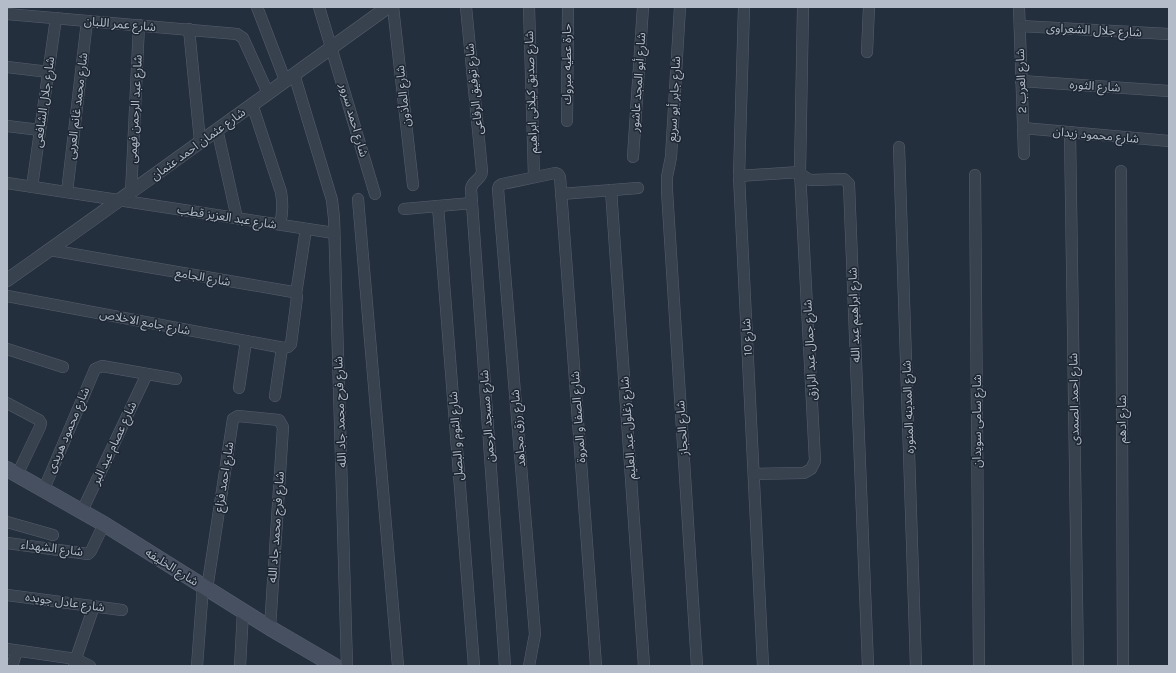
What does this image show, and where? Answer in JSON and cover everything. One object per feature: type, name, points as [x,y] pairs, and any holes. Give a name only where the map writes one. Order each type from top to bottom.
[{"type":"main road","name":"شارع الخليفه","points":[[12,472],[104,524],[329,664]]},
{"type":"street","name":"شارع فرح محمد جاد الله","points":[[257,7],[289,77],[320,160],[332,200],[347,666]]},
{"type":"street","name":"شارع احمد سرور","points":[[319,7],[375,194]]},
{"type":"street","name":"شارع عثمان احمد عثمان","points":[[7,280],[388,7]]},
{"type":"street","name":"شارع المأذون","points":[[393,7],[413,184]]},
{"type":"street","name":"شارع توفيق الرفاعى","points":[[466,7],[482,171]]},
{"type":"street","name":"شارع صديق كيلانى ابراهيم","points":[[529,7],[534,177]]},
{"type":"street","name":"حارة عطيه مبروك","points":[[567,121],[568,7]]},
{"type":"street","name":"شارع أبو المجد عاشور","points":[[633,157],[643,7]]},
{"type":"street","name":"شارع جابر أبو سريع","points":[[667,191],[667,177],[671,157],[680,7]]},
{"type":"street","name":"شارع 10","points":[[744,7],[739,176],[763,666]]},
{"type":"street","points":[[739,176],[800,172],[803,7]]},
{"type":"street","points":[[867,52],[869,7]]},
{"type":"street","name":"شارع العرب 2","points":[[1019,7],[1024,154]]},
{"type":"street","name":"شارع عمر اللبان","points":[[7,14],[234,33],[243,38],[268,93]]},
{"type":"street","name":"شارع جلال الشافعى","points":[[32,187],[56,18]]},
{"type":"street","name":"شارع محمد غانم العربى","points":[[67,192],[87,21]]},
{"type":"street","name":"شارع عبد الرحمن فهمى","points":[[125,196],[139,25]]},
{"type":"street","name":"شارع جلال الشعراوى","points":[[1020,26],[1169,34]]},
{"type":"street","points":[[189,29],[200,141]]},
{"type":"street","points":[[7,66],[49,72]]},
{"type":"street","name":"شارع الثوره","points":[[1021,81],[1169,91]]},
{"type":"street","points":[[252,104],[281,192],[283,203],[280,224]]},
{"type":"street","points":[[7,126],[40,130]]},
{"type":"street","name":"شارع محمود زيدان","points":[[1023,128],[1169,141]]},
{"type":"street","points":[[217,129],[236,218]]},
{"type":"street","name":"شارع احمد الصمدى","points":[[1070,132],[1078,666]]},
{"type":"street","name":"شارع المدينه المنوره","points":[[899,147],[916,666]]},
{"type":"street","name":"شارع مسجد الرحمن","points":[[482,171],[481,176],[472,183],[471,187],[505,666]]},
{"type":"street","name":"شارع ادهم","points":[[1120,171],[1123,666]]},
{"type":"street","name":"شارع جمال عبد الرازق","points":[[754,474],[804,473],[811,469],[815,461],[800,172]]},
{"type":"street","name":"شارع ابراهيم عبد الله","points":[[800,172],[810,180],[844,179],[849,184],[868,666]]},
{"type":"street","name":"شارع الصفا و المروة","points":[[534,177],[553,174],[558,174],[560,177],[596,666]]},
{"type":"street","name":"شارع سامى سويدان","points":[[975,175],[979,666]]},
{"type":"street","name":"شارع رزق مجاهد","points":[[529,666],[535,634],[498,187],[502,184],[534,177]]},
{"type":"street","name":"شارع عبد العزيز قطب","points":[[7,183],[67,192],[125,196],[236,218],[334,233]]},
{"type":"street","points":[[561,194],[638,188]]},
{"type":"street","name":"شارع زغلول عبد العليم","points":[[612,190],[644,666]]},
{"type":"street","name":"شارع الحجاز","points":[[667,191],[697,666]]},
{"type":"street","points":[[358,199],[398,666]]},
{"type":"street","points":[[404,209],[472,204]]},
{"type":"street","name":"شارع الثوم و البصل","points":[[438,206],[474,666]]},
{"type":"street","points":[[274,396],[282,348],[286,348],[291,344],[297,297],[296,294],[306,228]]},
{"type":"street","name":"شارع الجامع","points":[[50,250],[293,292],[296,294]]},
{"type":"street","name":"شارع جامع الاخلاص","points":[[7,296],[282,348]]},
{"type":"street","points":[[239,388],[246,341]]},
{"type":"street","points":[[7,349],[63,367]]},
{"type":"street","name":"شارع محمود هريدى","points":[[44,489],[93,371],[97,367],[102,366],[147,374]]},
{"type":"street","points":[[147,374],[176,379]]},
{"type":"street","name":"شارع عصام عبد البر","points":[[82,512],[147,374]]},
{"type":"street","points":[[7,403],[39,420],[41,423],[12,472]]},
{"type":"street","name":"شارع احمد فزاع","points":[[197,666],[205,587],[233,420],[238,416],[277,419],[283,426]]},
{"type":"street","name":"شارع فرج محمد جاد الله","points":[[270,628],[283,426]]},
{"type":"street","points":[[7,522],[53,535]]},
{"type":"street","name":"شارع الشهداء","points":[[7,543],[88,554],[91,551],[104,524]]},
{"type":"street","name":"شارع عادل جويده","points":[[7,594],[122,610]]},
{"type":"street","points":[[74,663],[94,606]]},
{"type":"street","points":[[240,666],[244,612]]},
{"type":"street","points":[[12,666],[12,650],[90,666]]}]
